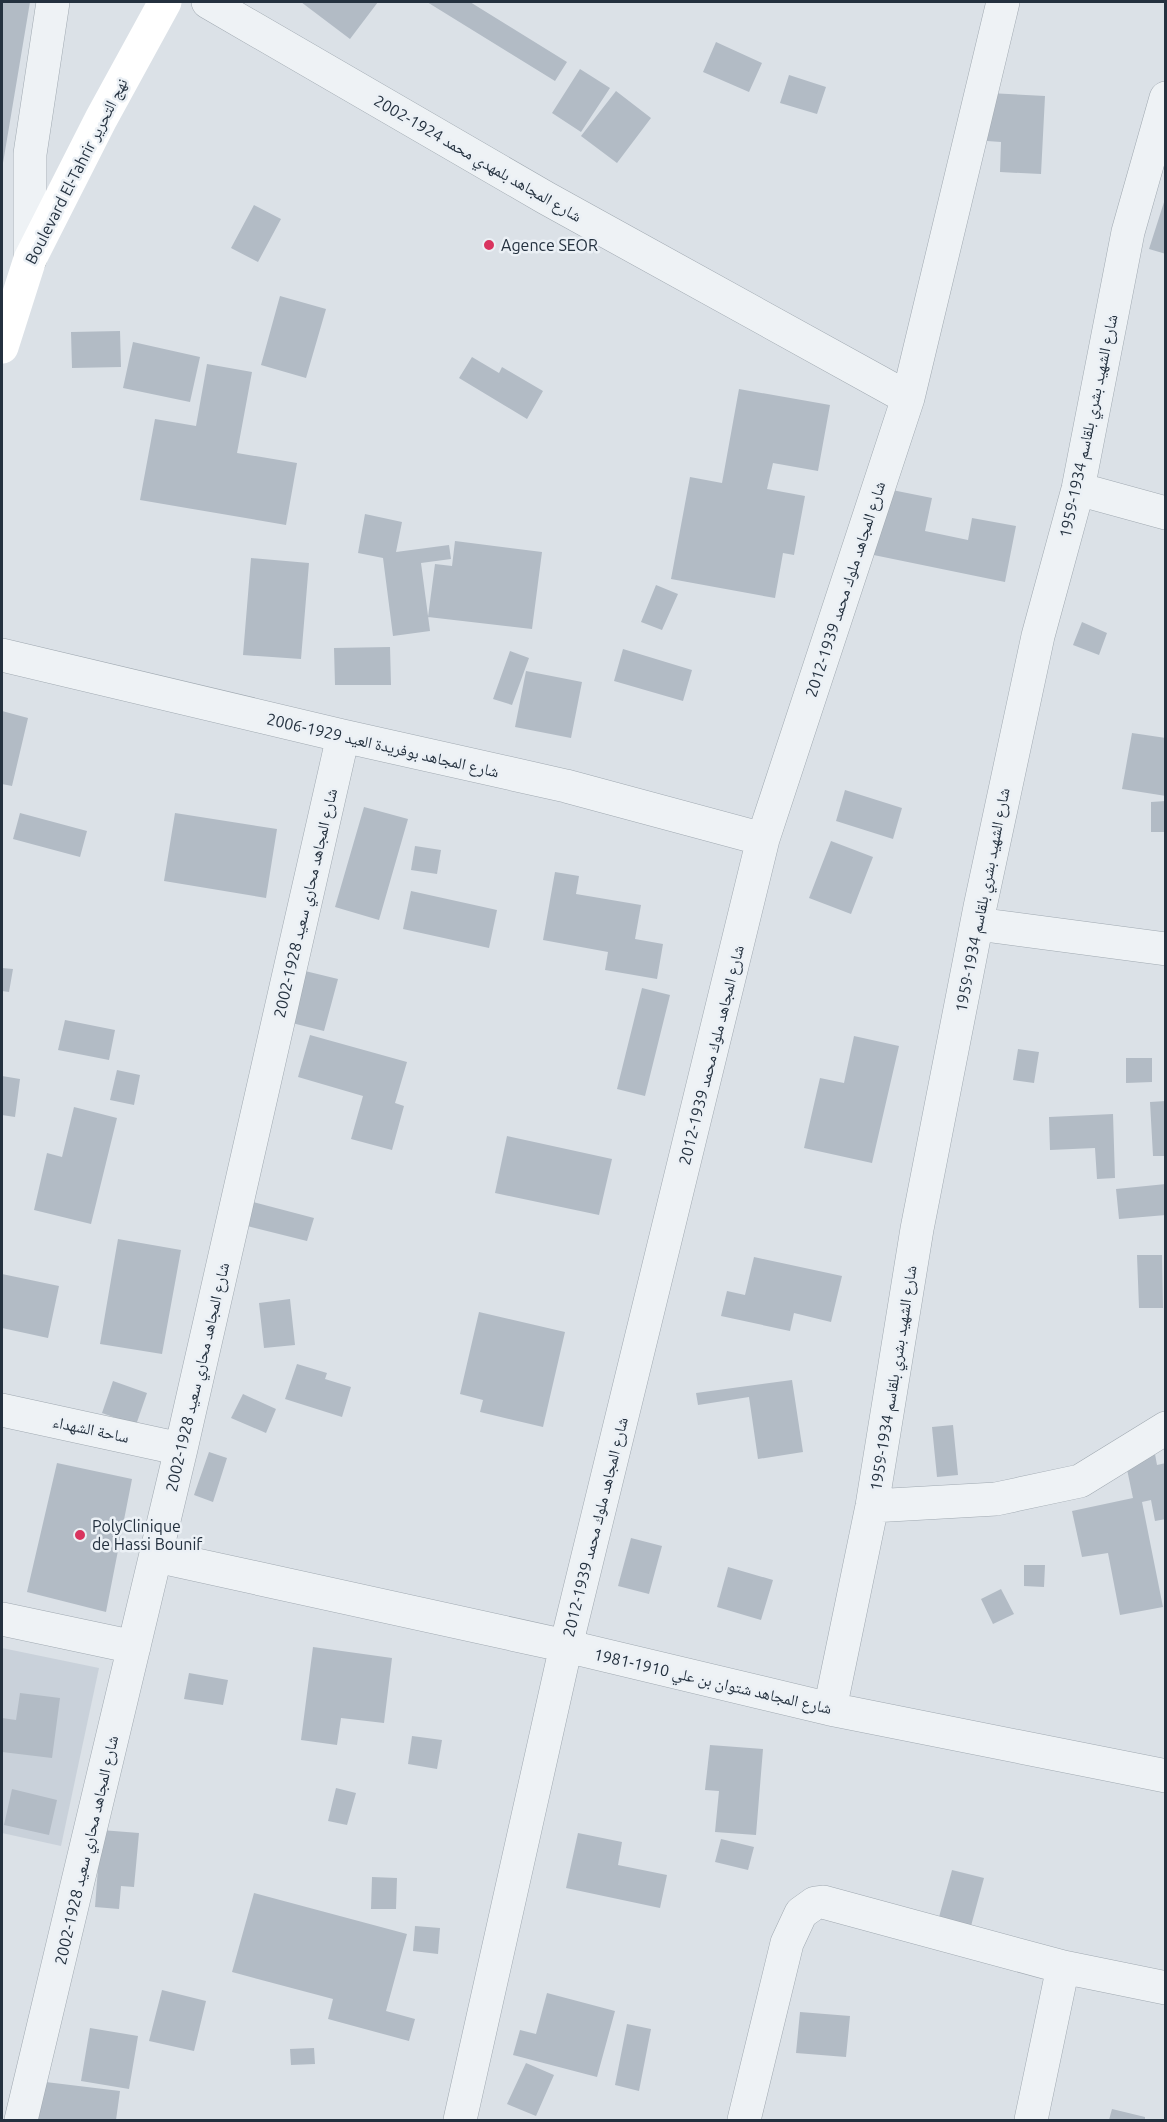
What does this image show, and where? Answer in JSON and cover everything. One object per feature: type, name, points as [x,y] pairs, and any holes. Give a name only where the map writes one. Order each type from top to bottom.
[{"type":"main road","name":"Boulevard El-Tahrir نهج التحرير","points":[[2,347],[30,259],[165,2]]},
{"type":"street","points":[[30,259],[30,154],[53,2]]},
{"type":"street","name":"شارع المجاهد بلمهدي محمد 1924-2002","points":[[208,2],[546,198],[908,398]]},
{"type":"street","name":"شارع المجاهد ملوك محمد 1939-2012","points":[[460,2121],[566,1646],[763,839],[908,398],[1003,2]]},
{"type":"street","name":"شارع الشهيد بشري بلقاسم 1934-1959","points":[[830,1708],[872,1506],[917,1229],[977,924],[1038,636],[1078,489],[1128,232],[1166,98]]},
{"type":"street","points":[[1078,489],[1166,513]]},
{"type":"street","name":"شارع المجاهد بوفريدة العيد 1929-2006","points":[[2,655],[566,786],[763,839]]},
{"type":"street","name":"شارع المجاهد محاري سعيد 1928-2002","points":[[21,2121],[181,1449],[343,736]]},
{"type":"street","points":[[977,924],[1166,949]]},
{"type":"street","name":"ساحة الشهداء","points":[[2,1410],[181,1449]]},
{"type":"street","points":[[872,1506],[996,1499],[1080,1480],[1166,1428]]},
{"type":"street","name":"شارع المجاهد شتوان بن علي 1910-1981","points":[[156,1556],[566,1646],[830,1708],[1166,1776]]},
{"type":"street","points":[[2,1618],[134,1647]]},
{"type":"street","points":[[744,2121],[787,1943],[801,1913],[815,1903],[823,1902],[1063,1967],[1166,1988]]},
{"type":"street","points":[[1031,2121],[1063,1967]]},
{"type":"shaded area","points":[[2,1648],[99,1668],[61,1846],[2,1833]]},
{"type":"building","points":[[2,2],[30,2],[3,163],[2,163]]},
{"type":"building","points":[[301,2],[378,2],[350,39]]},
{"type":"building","points":[[427,2],[470,2],[567,62],[555,81]]},
{"type":"building","points":[[716,42],[762,63],[749,92],[703,72]]},
{"type":"building","points":[[580,69],[610,88],[581,132],[552,113]]},
{"type":"building","points":[[789,75],[826,87],[817,114],[780,103]]},
{"type":"building","points":[[616,91],[651,118],[617,163],[581,136]]},
{"type":"building","points":[[989,93],[1045,96],[1041,174],[1000,172],[1001,142],[987,141]]},
{"type":"building","points":[[1166,199],[1166,254],[1149,249]]},
{"type":"building","points":[[254,205],[281,219],[258,262],[231,248]]},
{"type":"building","points":[[280,296],[326,309],[306,378],[261,365]]},
{"type":"building","points":[[120,331],[121,367],[72,368],[71,332]]},
{"type":"building","points":[[133,342],[200,357],[190,402],[123,388]]},
{"type":"building","points":[[472,357],[499,373],[502,367],[543,391],[527,419],[459,378]]},
{"type":"building","points":[[207,364],[252,372],[237,453],[297,463],[286,525],[140,500],[155,419],[196,426]]},
{"type":"building","points":[[739,389],[830,405],[818,471],[773,463],[767,489],[805,496],[794,555],[783,553],[775,598],[671,579],[690,477],[722,483]]},
{"type":"building","points":[[872,486],[932,498],[925,531],[968,540],[972,518],[1016,526],[1005,582],[859,552]]},
{"type":"building","points":[[365,514],[402,522],[396,552],[449,545],[451,559],[421,563],[430,631],[393,636],[383,558],[358,553]]},
{"type":"building","points":[[455,541],[542,552],[532,629],[428,617],[435,564],[452,566]]},
{"type":"building","points":[[251,558],[309,563],[301,659],[243,655]]},
{"type":"building","points":[[656,585],[678,594],[662,630],[641,622]]},
{"type":"building","points":[[1082,622],[1107,633],[1099,655],[1073,645]]},
{"type":"building","points":[[390,647],[391,685],[335,685],[334,648]]},
{"type":"building","points":[[623,649],[692,670],[683,701],[614,681]]},
{"type":"building","points":[[510,651],[529,658],[512,705],[493,699]]},
{"type":"building","points":[[526,671],[582,682],[571,738],[515,727]]},
{"type":"building","points":[[2,711],[28,718],[12,786],[2,784]]},
{"type":"building","points":[[1132,733],[1166,738],[1166,796],[1122,789]]},
{"type":"building","points":[[845,790],[902,808],[893,839],[836,821]]},
{"type":"building","points":[[1166,801],[1166,832],[1151,832],[1151,802]]},
{"type":"building","points":[[364,807],[408,819],[379,920],[335,907]]},
{"type":"building","points":[[20,813],[87,831],[80,857],[13,839]]},
{"type":"building","points":[[175,813],[277,829],[266,898],[164,881]]},
{"type":"building","points":[[831,841],[873,857],[851,914],[809,898]]},
{"type":"building","points":[[415,846],[441,850],[437,874],[411,870]]},
{"type":"building","points":[[555,872],[579,876],[576,894],[641,905],[635,939],[663,944],[657,979],[605,970],[608,952],[543,940]]},
{"type":"building","points":[[411,891],[497,910],[489,948],[403,929]]},
{"type":"building","points":[[2,968],[13,969],[9,992],[2,991]]},
{"type":"building","points":[[301,970],[338,979],[324,1031],[288,1022]]},
{"type":"building","points":[[642,988],[670,995],[645,1096],[617,1089]]},
{"type":"building","points":[[65,1020],[115,1030],[109,1060],[58,1050]]},
{"type":"building","points":[[310,1035],[407,1062],[395,1103],[404,1106],[392,1150],[351,1139],[363,1096],[298,1077]]},
{"type":"building","points":[[854,1036],[899,1046],[872,1163],[804,1148],[820,1078],[844,1083]]},
{"type":"building","points":[[1018,1049],[1039,1052],[1034,1083],[1013,1080]]},
{"type":"building","points":[[1126,1058],[1152,1058],[1152,1082],[1126,1083]]},
{"type":"building","points":[[117,1070],[140,1075],[134,1105],[110,1100]]},
{"type":"building","points":[[2,1076],[20,1079],[15,1117],[2,1115]]},
{"type":"building","points":[[1166,1101],[1166,1156],[1153,1156],[1150,1102]]},
{"type":"building","points":[[74,1107],[117,1118],[91,1224],[34,1210],[47,1153],[62,1157]]},
{"type":"building","points":[[1113,1114],[1115,1178],[1097,1179],[1095,1148],[1050,1150],[1049,1117]]},
{"type":"building","points":[[507,1136],[612,1159],[599,1215],[495,1193]]},
{"type":"building","points":[[1166,1184],[1166,1215],[1119,1219],[1116,1189]]},
{"type":"building","points":[[249,1201],[314,1218],[307,1241],[243,1225]]},
{"type":"building","points":[[118,1239],[181,1250],[162,1354],[100,1344]]},
{"type":"building","points":[[1137,1255],[1162,1255],[1163,1308],[1139,1308]]},
{"type":"building","points":[[754,1257],[842,1276],[831,1322],[794,1313],[790,1331],[721,1316],[727,1291],[745,1295]]},
{"type":"building","points":[[2,1274],[59,1286],[48,1338],[2,1328]]},
{"type":"building","points":[[290,1299],[295,1345],[264,1348],[259,1303]]},
{"type":"building","points":[[479,1312],[565,1332],[543,1427],[480,1412],[483,1400],[460,1394]]},
{"type":"building","points":[[297,1364],[327,1373],[325,1379],[351,1387],[342,1417],[285,1399]]},
{"type":"building","points":[[792,1380],[803,1452],[758,1459],[749,1397],[698,1405],[696,1393]]},
{"type":"building","points":[[113,1381],[147,1393],[136,1425],[102,1413]]},
{"type":"building","points":[[243,1394],[276,1409],[266,1433],[231,1418]]},
{"type":"building","points":[[953,1425],[958,1475],[937,1477],[932,1427]]},
{"type":"building","points":[[1153,1443],[1157,1465],[1166,1463],[1166,1519],[1155,1521],[1151,1500],[1142,1502],[1163,1607],[1120,1615],[1108,1553],[1082,1557],[1072,1511],[1133,1498],[1123,1450]]},
{"type":"building","points":[[209,1452],[227,1458],[213,1502],[194,1495]]},
{"type":"building","name":"PolyClinique de Hassi Bounif","points":[[57,1463],[132,1479],[106,1612],[27,1592]]},
{"type":"building","points":[[631,1538],[662,1546],[649,1594],[618,1586]]},
{"type":"building","points":[[1024,1565],[1045,1565],[1044,1587],[1024,1586]]},
{"type":"building","points":[[728,1567],[773,1580],[761,1620],[717,1607]]},
{"type":"building","points":[[1001,1589],[1014,1614],[993,1624],[981,1599]]},
{"type":"building","points":[[313,1647],[392,1658],[384,1723],[341,1718],[337,1745],[301,1740]]},
{"type":"building","points":[[189,1673],[228,1680],[223,1705],[184,1699]]},
{"type":"building","points":[[20,1693],[60,1698],[52,1758],[2,1752],[2,1718],[16,1720]]},
{"type":"building","points":[[412,1736],[442,1740],[437,1769],[408,1764]]},
{"type":"building","points":[[710,1745],[763,1749],[756,1835],[715,1832],[719,1791],[705,1790]]},
{"type":"building","points":[[336,1788],[356,1793],[347,1825],[328,1821]]},
{"type":"building","points":[[12,1789],[57,1800],[49,1835],[4,1825]]},
{"type":"building","points":[[101,1830],[139,1833],[134,1887],[121,1886],[119,1909],[95,1907]]},
{"type":"building","points":[[578,1833],[622,1842],[618,1865],[667,1875],[660,1908],[566,1888]]},
{"type":"building","points":[[721,1839],[754,1847],[748,1870],[715,1862]]},
{"type":"building","points":[[952,1870],[984,1878],[971,1926],[939,1917]]},
{"type":"building","points":[[372,1877],[397,1878],[396,1909],[371,1909]]},
{"type":"building","points":[[254,1893],[407,1934],[386,2011],[415,2019],[409,2041],[328,2019],[333,1999],[232,1972]]},
{"type":"building","points":[[415,1926],[440,1928],[438,1954],[413,1951]]},
{"type":"building","points":[[162,1990],[206,2001],[194,2051],[149,2041]]},
{"type":"building","points":[[547,1993],[615,2011],[597,2077],[513,2055],[520,2030],[536,2034]]},
{"type":"building","points":[[800,2012],[850,2016],[846,2057],[796,2053]]},
{"type":"building","points":[[627,2024],[651,2029],[639,2091],[615,2085]]},
{"type":"building","points":[[90,2028],[138,2036],[129,2089],[81,2081]]},
{"type":"building","points":[[314,2048],[315,2064],[291,2065],[290,2049]]},
{"type":"building","points":[[526,2063],[554,2075],[536,2116],[507,2104]]},
{"type":"building","points":[[29,2080],[120,2091],[116,2120],[24,2120]]},
{"type":"building","points":[[1112,2109],[1145,2117],[1145,2120],[1109,2120]]},
{"type":"place","name":"Agence SEOR","points":[[489,245]]},
{"type":"place","name":"PolyClinique de Hassi Bounif","points":[[80,1535]]}]
